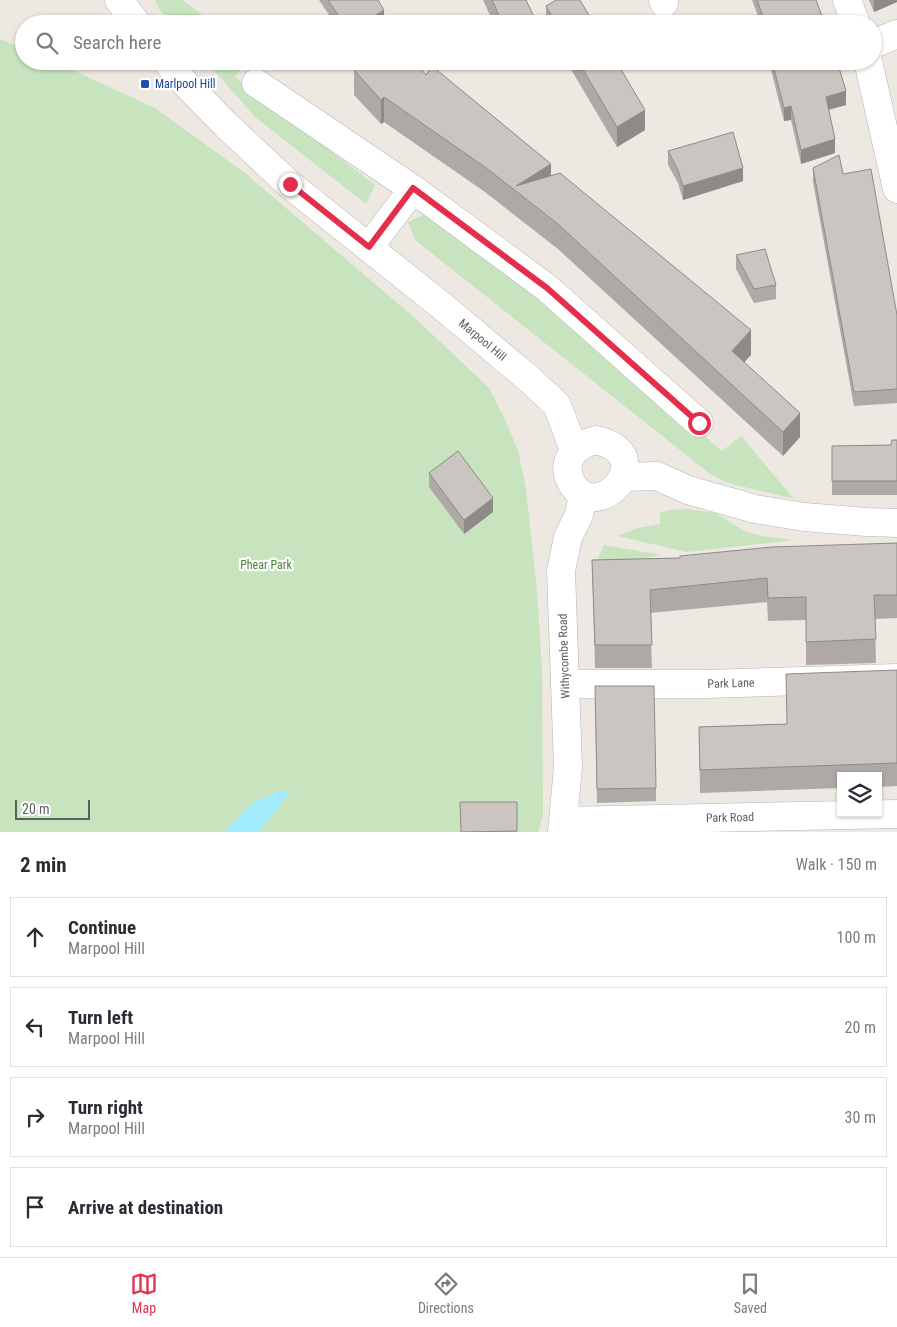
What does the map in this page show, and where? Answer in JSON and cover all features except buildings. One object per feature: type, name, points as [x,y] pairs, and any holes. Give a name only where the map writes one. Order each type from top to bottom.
[{"type":"street","points":[[119,0],[130,15]]},
{"type":"street","points":[[847,0],[853,15]]},
{"type":"street","points":[[882,40],[897,34]]},
{"type":"street","name":"Marpool Hill","points":[[174,70],[226,125],[290,184],[507,360],[557,405],[574,450]]},
{"type":"street","points":[[870,70],[897,189]]},
{"type":"street","points":[[256,83],[413,188],[547,288],[699,423]]},
{"type":"street","points":[[369,247],[413,188]]},
{"type":"street","points":[[596,440],[610,443],[617,448],[623,458],[625,467],[623,477],[618,486],[608,494],[583,495],[572,482],[568,471],[570,458],[574,450],[583,443],[596,440]]},
{"type":"street","points":[[623,477],[657,476],[688,490],[755,509],[794,516],[897,523]]},
{"type":"street","name":"Withycombe Road","points":[[563,826],[568,767],[562,571],[568,537],[579,515],[583,495]]},
{"type":"street","name":"Park Lane","points":[[565,684],[707,684],[897,678]]},
{"type":"street","name":"Park Road","points":[[563,826],[897,814]]},
{"type":"green space","points":[[155,0],[182,0],[203,15],[165,15]]},
{"type":"green space","name":"Phear Park","points":[[0,39],[15,45],[15,70],[73,70],[155,108],[245,173],[415,318],[489,388],[505,419],[518,451],[526,489],[537,591],[542,669],[543,814],[538,832],[0,832]]},
{"type":"green space","points":[[214,70],[240,70],[235,77],[375,185],[366,204],[255,117]]},
{"type":"green space","points":[[430,212],[533,287],[722,451],[741,436],[794,499],[728,483],[709,473],[415,240],[408,222]]},
{"type":"green space","points":[[685,509],[716,513],[744,531],[762,536],[796,540],[687,552],[617,536],[638,528],[660,524],[660,512]]},
{"type":"green space","points":[[604,545],[662,555],[603,565],[598,559]]},
{"type":"water","points":[[278,792],[290,792],[259,832],[225,832],[255,802]]},
{"type":"place","name":"Marlpool Hill","points":[[145,84]]},
{"type":"route","points":[[290,184],[369,247],[413,188],[547,288],[699,423]]}]
